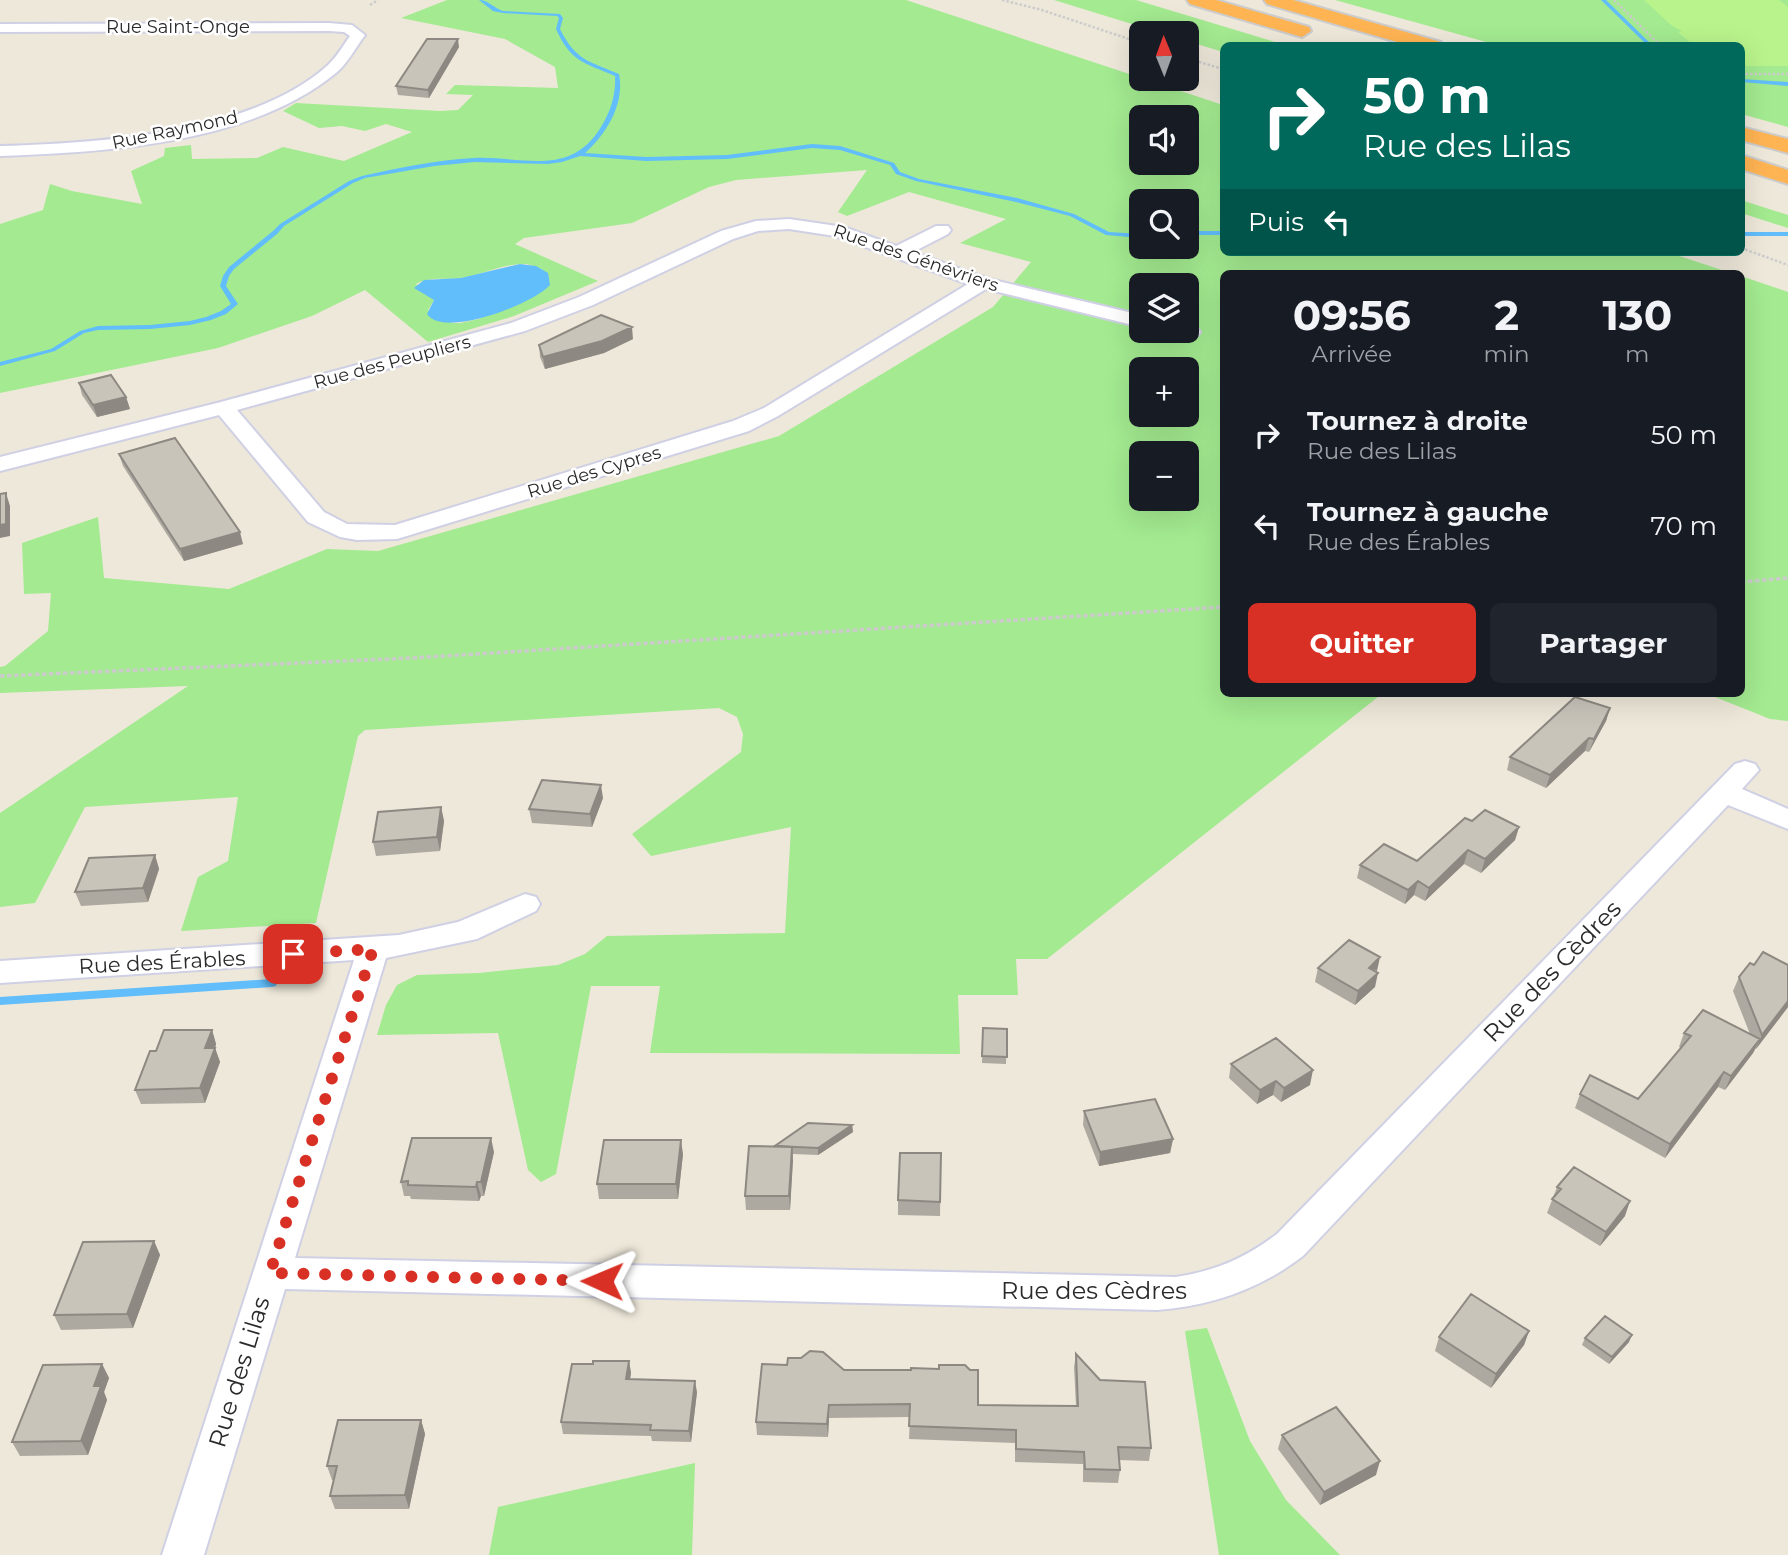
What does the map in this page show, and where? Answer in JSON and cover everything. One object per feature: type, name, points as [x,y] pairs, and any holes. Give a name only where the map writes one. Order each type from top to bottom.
[{"type":"highway","points":[[1196,0],[1318,36]]},
{"type":"highway","points":[[1273,0],[1420,42]]},
{"type":"highway","points":[[1745,133],[1788,146]]},
{"type":"highway","points":[[1745,162],[1788,175]]},
{"type":"street","name":"Rue Saint-Onge","points":[[0,28],[329,27],[355,31]]},
{"type":"street","name":"Rue Raymond","points":[[0,151],[58,150],[120,144],[189,131],[257,111],[291,96],[326,73],[350,49],[358,35],[355,31]]},
{"type":"street","name":"Rue des Génévriers","points":[[772,224],[822,227],[900,251],[983,284],[1129,318]]},
{"type":"street","name":"Rue des Peupliers","points":[[0,464],[224,407],[518,327],[586,301],[727,235],[772,224]]},
{"type":"street","points":[[900,251],[942,230]]},
{"type":"street","name":"Rue des Cypres","points":[[224,407],[316,517],[340,530],[357,533],[397,532],[741,426],[779,407],[983,284]]},
{"type":"street","name":"Rue des Cèdres","points":[[270,1273],[1157,1294],[1189,1293],[1219,1285],[1258,1269],[1290,1245],[1734,781],[1788,820]]},
{"type":"street","name":"Rue des Érables","points":[[0,972],[373,949],[433,941],[466,931],[525,904]]},
{"type":"street","name":"Rue des Lilas","points":[[183,1555],[373,949]]},
{"type":"path","points":[[370,5],[378,0]]},
{"type":"path","points":[[1002,0],[1042,10],[1129,39]]},
{"type":"path","points":[[1614,0],[1657,42]]},
{"type":"path","points":[[1199,62],[1220,68]]},
{"type":"path","points":[[1745,74],[1788,74]]},
{"type":"path","points":[[1745,249],[1788,265]]},
{"type":"path","points":[[1745,582],[1788,578]]},
{"type":"path","points":[[0,676],[412,658],[1220,607]]},
{"type":"green space","points":[[447,0],[906,0],[1129,74],[1129,91],[1181,91],[1220,104],[1220,256],[1679,256],[1722,270],[1220,270],[1220,697],[1378,697],[1047,959],[1016,959],[1018,995],[958,995],[960,1054],[650,1053],[660,986],[591,986],[556,1174],[541,1182],[528,1170],[498,1033],[377,1035],[386,1005],[397,985],[417,975],[479,973],[558,965],[585,954],[607,936],[785,933],[791,827],[651,856],[632,834],[741,752],[743,734],[737,717],[719,708],[365,730],[358,736],[316,923],[181,931],[198,877],[228,861],[238,797],[85,807],[35,903],[0,907],[0,813],[188,686],[0,693],[0,667],[5,666],[48,631],[51,593],[24,594],[22,543],[98,517],[104,578],[229,589],[327,549],[378,551],[779,436],[993,307],[1031,262],[960,243],[1006,219],[909,192],[847,216],[838,212],[867,170],[736,180],[709,187],[632,223],[524,238],[515,244],[598,281],[514,316],[428,342],[365,290],[312,316],[218,348],[0,393],[0,224],[43,210],[50,184],[72,191],[142,204],[131,171],[164,156],[165,148],[191,145],[192,159],[257,158],[283,147],[344,161],[412,132],[386,124],[365,131],[342,126],[319,128],[283,111],[296,103],[458,110],[473,95],[446,94],[455,85],[558,88],[555,67],[505,39],[401,18]],"holes":[[[527,264],[542,269],[533,297],[479,319],[460,323],[452,323],[428,310],[434,300],[416,284],[432,279],[454,279],[510,265]]]},
{"type":"green space","points":[[1054,0],[1136,0],[1275,42],[1220,42],[1220,51],[1199,45],[1199,21],[1129,21],[1129,23]]},
{"type":"green space","points":[[1335,0],[1788,0],[1788,127],[1745,115],[1745,42],[1486,42]]},
{"type":"green space","points":[[1644,0],[1779,0],[1788,7],[1788,66],[1745,66],[1745,42],[1690,42],[1678,32],[1682,31],[1671,25]]},
{"type":"green space","points":[[1745,201],[1788,215],[1788,228],[1745,214]]},
{"type":"green space","points":[[1745,277],[1788,292],[1788,721],[1770,719],[1715,697],[1745,697]]},
{"type":"green space","points":[[1207,1328],[1250,1441],[1286,1500],[1340,1555],[1219,1555],[1185,1331]]},
{"type":"green space","points":[[695,1463],[692,1555],[489,1555],[498,1507]]},
{"type":"water","points":[[520,264],[536,266],[548,273],[550,285],[541,293],[508,309],[469,321],[436,321],[427,314],[434,300],[414,288],[424,280],[461,278]]},
{"type":"building","points":[[427,39],[458,39],[428,90],[396,86]]},
{"type":"building","points":[[601,315],[632,327],[602,341],[543,357],[539,345]]},
{"type":"building","points":[[111,375],[126,397],[93,405],[79,383]]},
{"type":"building","points":[[175,438],[240,532],[180,549],[119,454]]},
{"type":"building","points":[[6,493],[6,524],[0,525],[0,494]]},
{"type":"building","points":[[1575,697],[1610,708],[1594,739],[1589,738],[1550,775],[1510,757]]},
{"type":"building","points":[[542,780],[601,785],[590,814],[529,809]]},
{"type":"building","points":[[441,807],[437,837],[373,842],[378,812]]},
{"type":"building","points":[[1485,810],[1519,827],[1485,859],[1468,850],[1429,888],[1418,881],[1408,890],[1360,865],[1384,844],[1417,861],[1465,818],[1472,821]]},
{"type":"building","points":[[155,855],[143,888],[75,892],[89,858]]},
{"type":"building","points":[[1349,940],[1380,957],[1369,968],[1378,973],[1358,991],[1318,968]]},
{"type":"building","points":[[1763,952],[1788,965],[1788,1001],[1762,1035],[1739,977],[1750,963],[1754,965]]},
{"type":"building","points":[[1703,1010],[1760,1039],[1731,1076],[1724,1072],[1670,1144],[1580,1094],[1590,1075],[1638,1099],[1691,1036],[1684,1033]]},
{"type":"building","points":[[983,1028],[1007,1029],[1007,1057],[982,1056]]},
{"type":"building","points":[[164,1030],[212,1030],[205,1048],[215,1048],[200,1088],[135,1090],[150,1051],[156,1051]]},
{"type":"building","points":[[1276,1038],[1313,1070],[1284,1088],[1276,1081],[1260,1090],[1231,1064]]},
{"type":"building","points":[[1155,1099],[1173,1139],[1100,1152],[1084,1111]]},
{"type":"building","points":[[808,1123],[852,1125],[818,1148],[775,1146]]},
{"type":"building","points":[[412,1138],[491,1138],[481,1182],[477,1182],[476,1187],[408,1185],[408,1181],[401,1182]]},
{"type":"building","points":[[604,1140],[681,1140],[676,1184],[597,1184]]},
{"type":"building","points":[[749,1146],[792,1147],[789,1196],[745,1196]]},
{"type":"building","points":[[900,1153],[941,1153],[940,1202],[898,1200]]},
{"type":"building","points":[[1574,1167],[1630,1201],[1606,1232],[1552,1199],[1561,1189],[1557,1187]]},
{"type":"building","points":[[154,1241],[127,1314],[54,1315],[83,1242]]},
{"type":"building","points":[[1471,1294],[1529,1331],[1496,1374],[1439,1337]]},
{"type":"building","points":[[1605,1316],[1632,1335],[1612,1357],[1585,1338]]},
{"type":"building","points":[[810,1351],[823,1352],[844,1370],[939,1369],[939,1365],[965,1365],[970,1370],[978,1370],[978,1405],[1078,1406],[1076,1354],[1100,1380],[1145,1382],[1151,1448],[1118,1447],[1120,1470],[1085,1469],[1084,1452],[1016,1449],[1016,1430],[909,1426],[910,1404],[829,1405],[827,1424],[756,1422],[762,1364],[787,1365],[788,1358],[801,1358]]},
{"type":"building","points":[[593,1361],[629,1361],[626,1379],[695,1381],[689,1431],[650,1430],[651,1425],[561,1422],[572,1364],[593,1364]]},
{"type":"building","points":[[102,1364],[94,1386],[101,1386],[81,1441],[12,1442],[43,1365]]},
{"type":"building","points":[[1336,1407],[1380,1461],[1324,1492],[1282,1435]]},
{"type":"building","points":[[338,1420],[421,1420],[405,1495],[330,1496],[337,1466],[327,1466]]},
{"type":"waterway","points":[[0,364],[53,350],[82,332],[98,328],[171,326],[208,319],[224,312],[235,304],[223,286],[226,276],[239,260],[282,225],[351,182],[364,177],[461,161],[560,161],[581,153],[599,135],[612,111],[618,86],[617,75],[581,60],[569,49],[558,29],[561,18],[558,15],[503,12],[481,0]]},
{"type":"waterway","points":[[1603,0],[1647,42]]},
{"type":"waterway","points":[[1745,80],[1788,84]]},
{"type":"waterway","points":[[580,154],[646,159],[727,157],[812,146],[840,148],[892,164],[898,173],[918,180],[1017,200],[1072,215],[1108,234],[1129,235]]},
{"type":"waterway","points":[[1199,233],[1220,233]]},
{"type":"waterway","points":[[1745,234],[1788,234]]},
{"type":"waterway","points":[[0,1001],[272,983]]},
{"type":"route","points":[[293,954],[373,949],[270,1273],[602,1281]]}]
